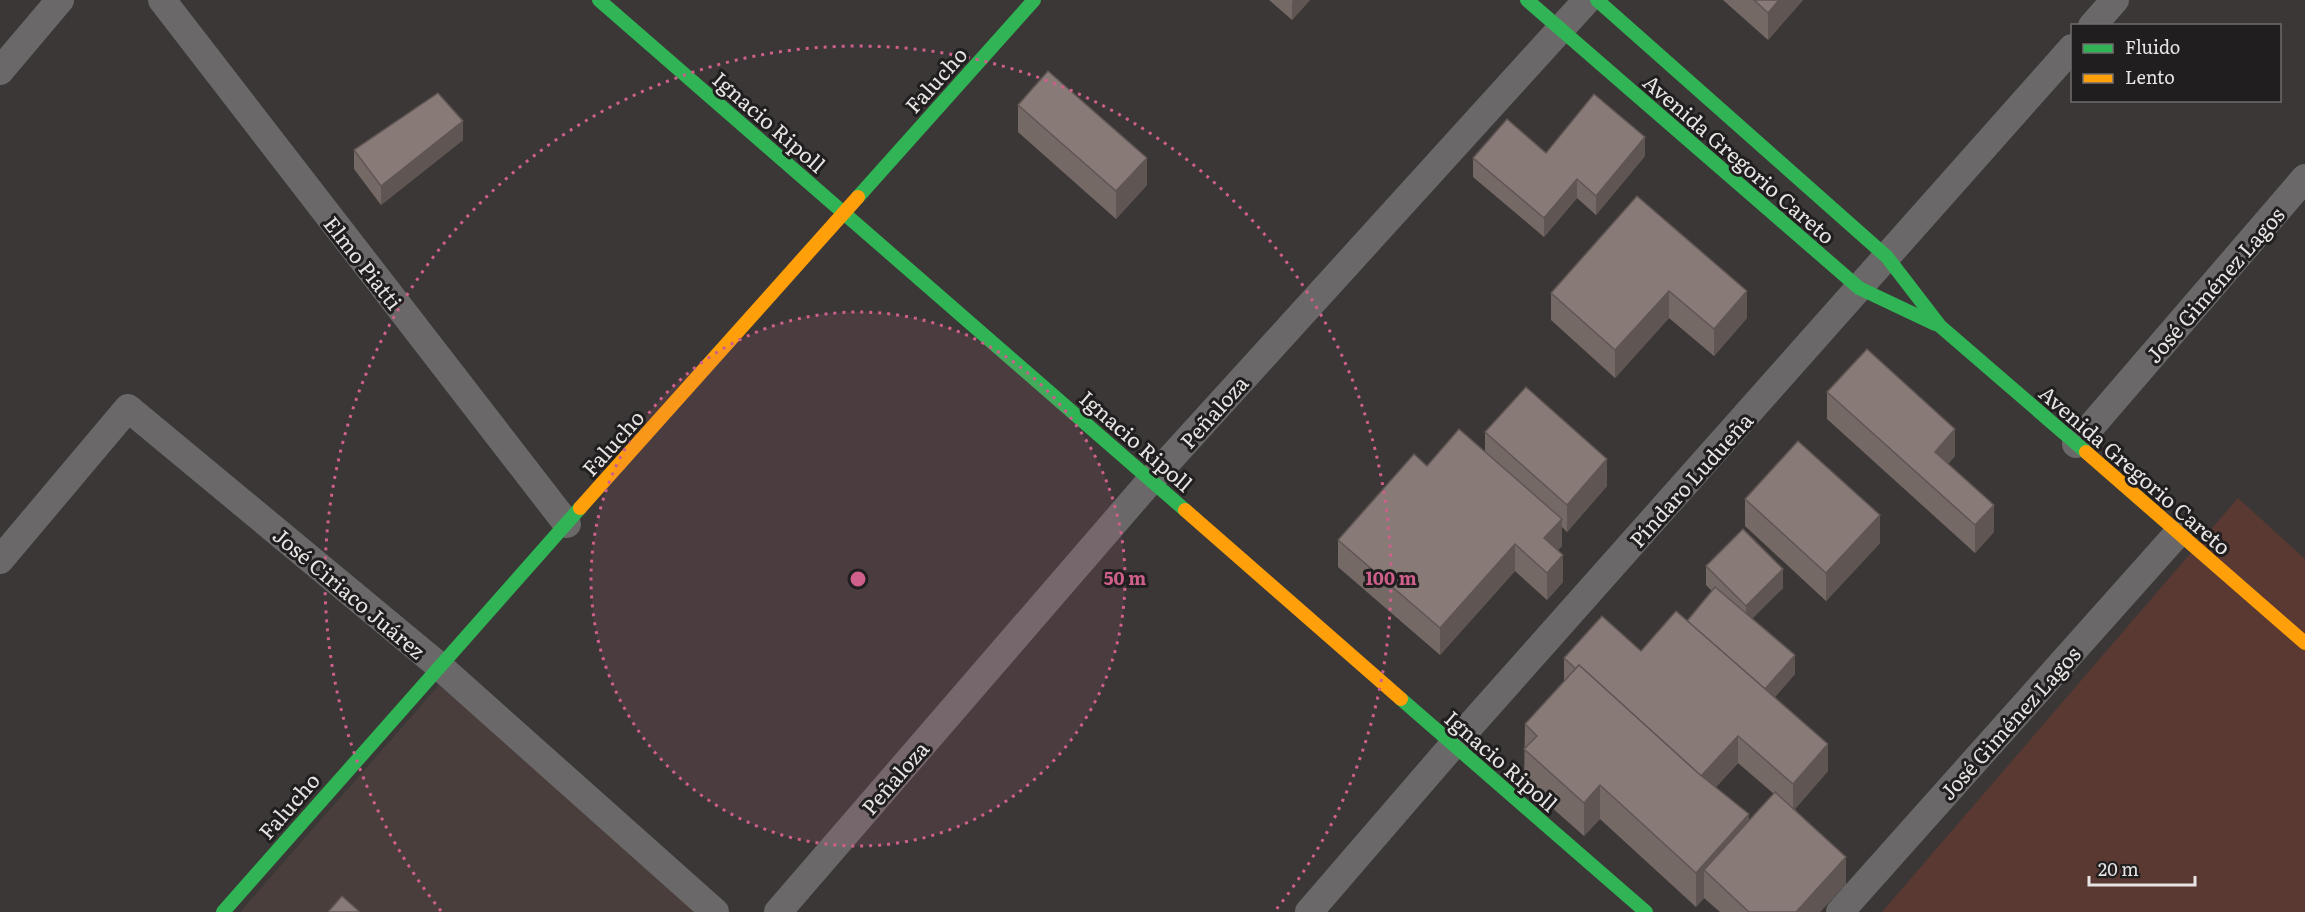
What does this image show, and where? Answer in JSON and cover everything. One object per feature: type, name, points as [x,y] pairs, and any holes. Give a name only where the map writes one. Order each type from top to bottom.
[{"type":"street","points":[[0,71],[60,0]]},
{"type":"street","name":"Elmo Piatti","points":[[162,0],[567,524]]},
{"type":"street","name":"Ignacio Ripoll","points":[[599,0],[1646,912]]},
{"type":"street","name":"Falucho","points":[[223,912],[438,665],[567,524],[1034,0]]},
{"type":"street","name":"Avenida Gregorio Careto","points":[[1527,0],[1859,288],[1940,326]]},
{"type":"street","name":"Peñaloza","points":[[778,912],[1151,480],[1587,0]]},
{"type":"street","name":"Avenida Gregorio Careto","points":[[1597,0],[1887,257],[1940,326],[2305,643]]},
{"type":"street","points":[[2094,24],[2115,0]]},
{"type":"street","name":"Píndaro Ludueña","points":[[1309,912],[1453,745],[2071,50]]},
{"type":"street","name":"José Giménez Lagos","points":[[2076,444],[2305,178]]},
{"type":"street","name":"José Ciriaco Juárez","points":[[0,560],[128,408],[438,665],[715,912]]},
{"type":"street","name":"José Giménez Lagos","points":[[1840,912],[2178,532]]},
{"type":"shaded area","points":[[2238,498],[2305,559],[2305,912],[1882,912]]},
{"type":"shaded area","points":[[439,685],[698,912],[240,912]]},
{"type":"building","points":[[1754,0],[1779,0],[1768,13]]},
{"type":"building","points":[[1048,71],[1147,158],[1116,191],[1018,105]]},
{"type":"building","points":[[438,93],[463,121],[381,186],[354,150]]},
{"type":"building","points":[[1594,94],[1645,137],[1596,196],[1577,179],[1544,218],[1473,158],[1507,119],[1546,153]]},
{"type":"building","points":[[1637,196],[1747,291],[1714,329],[1669,291],[1615,350],[1551,293]]},
{"type":"building","points":[[1867,349],[1955,429],[1935,452],[1994,505],[1975,525],[1827,392]]},
{"type":"building","points":[[1526,387],[1607,459],[1567,505],[1485,432]]},
{"type":"building","points":[[1459,429],[1562,519],[1544,538],[1563,555],[1547,573],[1515,544],[1440,628],[1338,540],[1414,454],[1427,466]]},
{"type":"building","points":[[1798,441],[1880,515],[1826,573],[1745,499]]},
{"type":"building","points":[[1743,529],[1783,569],[1746,606],[1706,566]]},
{"type":"building","points":[[1715,587],[1795,655],[1765,689],[1687,621]]},
{"type":"building","points":[[1676,611],[1828,744],[1793,784],[1738,736],[1701,776],[1579,665],[1576,669],[1564,658],[1602,616],[1641,651]]},
{"type":"building","points":[[1579,665],[1698,773],[1749,814],[1696,873],[1600,785],[1584,803],[1524,749],[1537,736],[1525,724]]},
{"type":"building","points":[[1775,792],[1846,857],[1796,912],[1749,912],[1704,870]]},
{"type":"building","points":[[342,896],[360,912],[328,912]]},
{"type":"traffic: fast","points":[[599,0],[1185,510]]},
{"type":"traffic: fast","points":[[858,197],[1034,0]]},
{"type":"traffic: fast","points":[[1527,0],[1859,288],[1935,324]]},
{"type":"traffic: fast","points":[[1597,0],[1887,257],[1940,326],[2086,452]]},
{"type":"traffic: fast","points":[[223,912],[580,508]]},
{"type":"traffic: fast","points":[[1401,699],[1646,912]]},
{"type":"traffic: slow","points":[[580,508],[858,197]]},
{"type":"traffic: slow","points":[[2086,452],[2305,643]]},
{"type":"traffic: slow","points":[[1185,510],[1401,699]]}]
